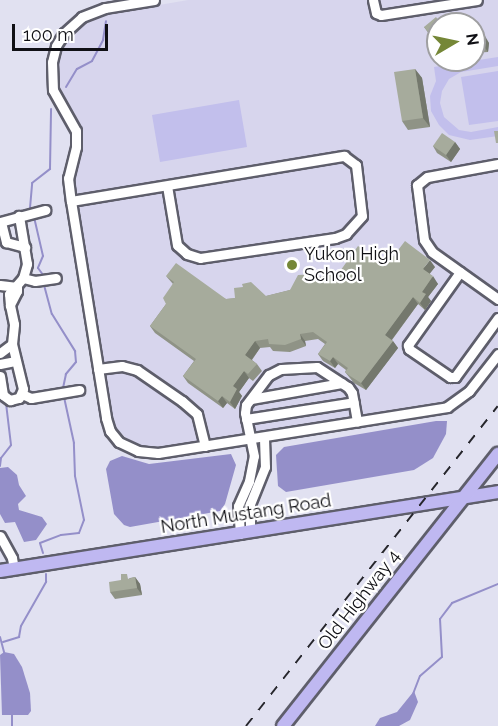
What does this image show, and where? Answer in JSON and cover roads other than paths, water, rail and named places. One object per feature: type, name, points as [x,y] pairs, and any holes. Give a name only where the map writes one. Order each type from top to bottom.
[{"type":"main road","name":"Old Highway 4","points":[[283,726],[498,454]]},
{"type":"main road","name":"North Mustang Road","points":[[0,571],[498,492]]},
{"type":"street","points":[[154,0],[89,13],[70,27],[56,46],[51,62],[53,90],[74,124],[77,136],[68,178],[71,201],[106,418],[110,431],[119,442],[148,453],[205,447],[447,407],[469,391],[498,354]]},
{"type":"street","points":[[373,0],[375,12],[381,15],[477,0]]},
{"type":"street","points":[[71,201],[344,156],[356,165],[362,216],[346,234],[335,238],[200,258],[187,254],[177,245],[167,186]]},
{"type":"street","points":[[498,164],[427,177],[417,185],[424,240],[432,252],[498,299]]},
{"type":"street","points":[[25,248],[6,242],[1,222],[45,210]]},
{"type":"street","points":[[19,216],[27,264],[23,278],[9,294],[14,324],[12,344],[22,394]]},
{"type":"street","points":[[460,272],[408,345],[409,349],[450,378],[455,377],[498,318]]},
{"type":"street","points":[[23,278],[39,282],[56,279]]},
{"type":"street","points":[[0,285],[17,287]]},
{"type":"street","points":[[0,353],[12,344]]},
{"type":"street","points":[[0,364],[16,361]]},
{"type":"street","points":[[98,369],[129,366],[182,401],[197,414],[205,447]]},
{"type":"street","points":[[245,533],[238,506],[253,469],[252,440],[246,420],[246,405],[269,375],[281,369],[317,367],[342,383],[352,393],[357,422]]},
{"type":"street","points":[[0,376],[5,398],[16,400],[22,394]]},
{"type":"street","points":[[251,399],[342,383]]},
{"type":"street","points":[[22,394],[31,398],[79,390]]},
{"type":"street","points":[[246,420],[354,402]]},
{"type":"street","points":[[245,533],[250,504],[265,467],[264,438]]},
{"type":"street","points":[[0,536],[12,558],[14,568]]},
{"type":"waterway","points":[[66,87],[77,69],[92,61],[103,40],[106,21]]},
{"type":"waterway","points":[[30,208],[32,183],[50,169],[51,109]]},
{"type":"waterway","points":[[34,217],[43,256],[38,268],[43,275]]},
{"type":"waterway","points":[[44,285],[52,314],[75,351],[76,362],[66,374],[63,388]]},
{"type":"waterway","points":[[43,553],[40,543],[61,535],[79,533],[84,520],[75,476],[74,443],[64,397]]},
{"type":"waterway","points":[[0,466],[1,458],[11,445],[6,403]]},
{"type":"waterway","points":[[3,642],[19,637],[21,626],[46,582],[46,574]]},
{"type":"waterway","points":[[413,694],[420,676],[442,657],[440,619],[452,603],[498,584]]},
{"type":"waterway","points":[[0,637],[4,652]]},
{"type":"waterway","points":[[12,714],[12,726]]},
{"type":"railway","points":[[246,726],[498,406]]},
{"type":"place","name":"Yukon High School","points":[[292,265]]}]
